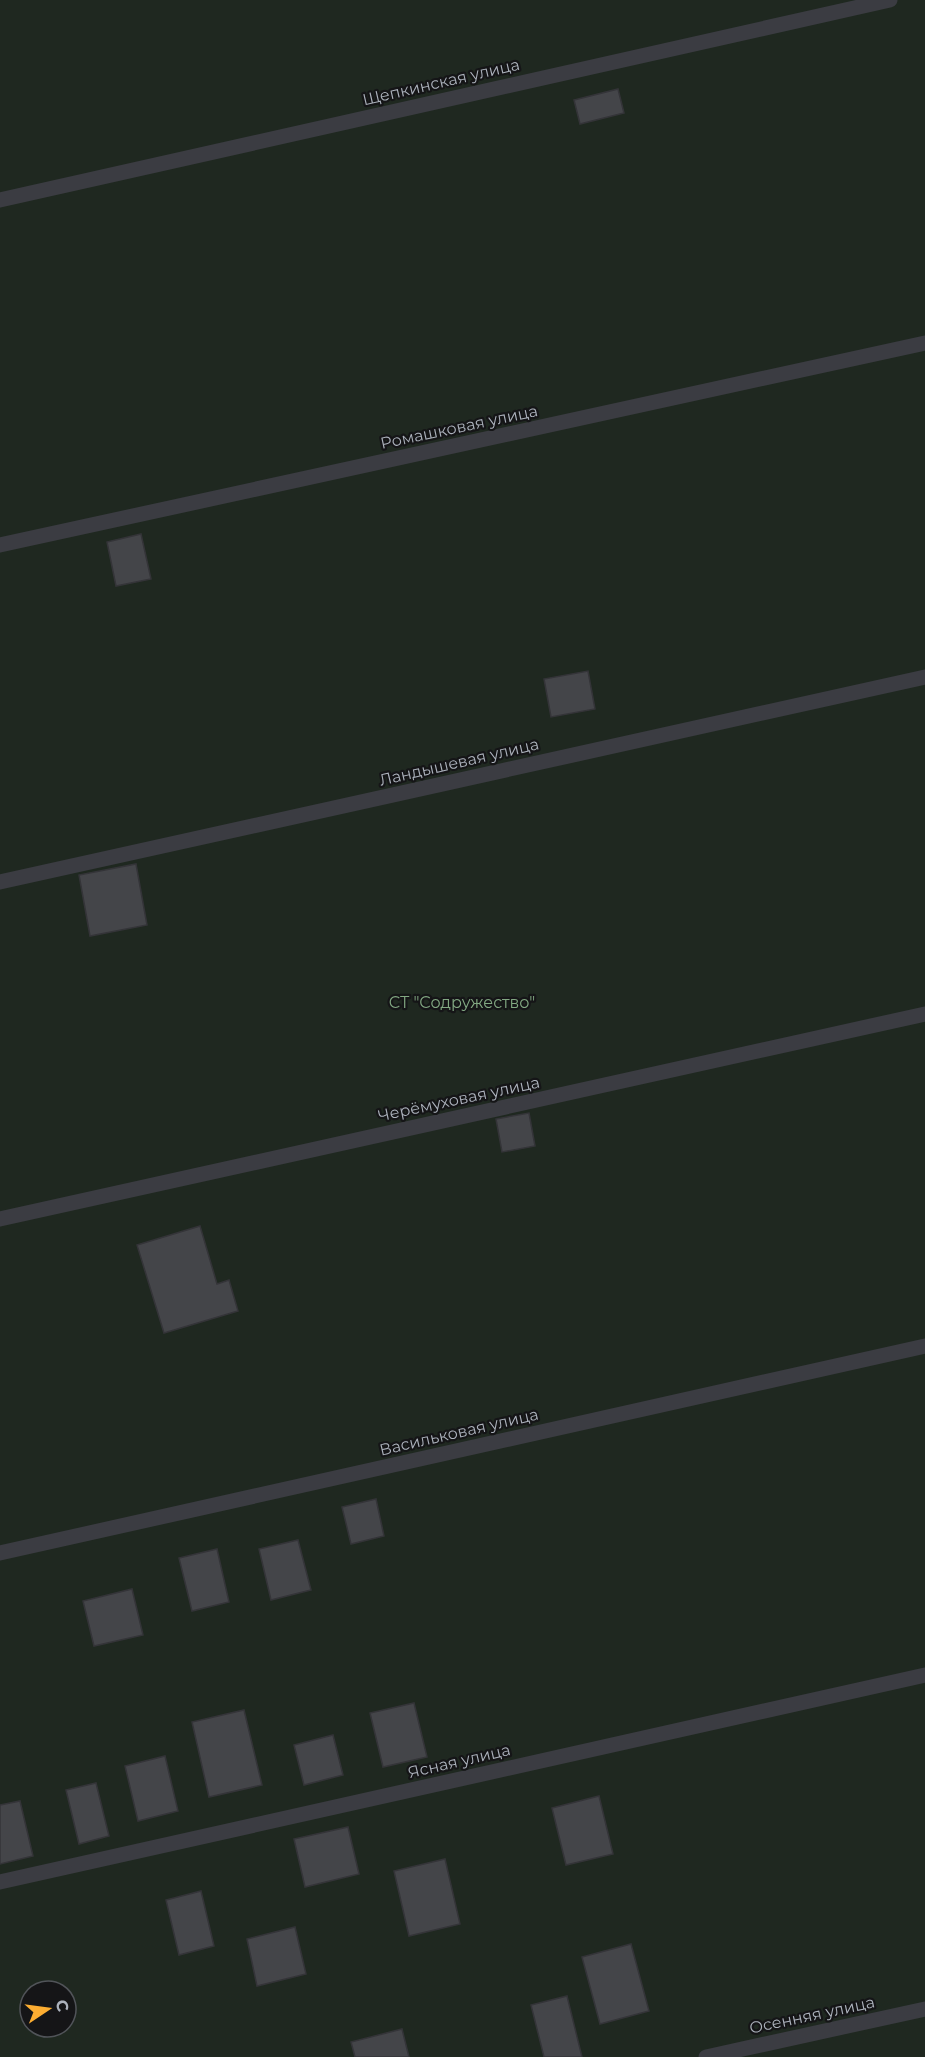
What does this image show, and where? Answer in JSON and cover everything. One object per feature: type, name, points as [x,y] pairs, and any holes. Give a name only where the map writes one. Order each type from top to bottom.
[{"type":"lane","name":"Щепкинская улица","points":[[0,200],[890,0]]},
{"type":"lane","name":"Ромашковая улица","points":[[0,545],[925,343]]},
{"type":"lane","name":"Ландышевая улица","points":[[0,882],[925,677]]},
{"type":"lane","name":"Черёмуховая улица","points":[[0,1219],[925,1014]]},
{"type":"lane","name":"Васильковая улица","points":[[0,1553],[925,1346]]},
{"type":"lane","name":"Ясная улица","points":[[0,1882],[925,1675]]},
{"type":"lane","name":"Осенняя улица","points":[[706,2057],[925,2008]]},
{"type":"green space","name":"СТ \"Содружество\"","points":[[0,0],[925,0],[925,2057],[0,2057]]},
{"type":"building","points":[[618,89],[624,113],[580,124],[574,100]]},
{"type":"building","points":[[141,534],[151,579],[116,586],[107,542]]},
{"type":"building","points":[[588,671],[595,709],[551,717],[544,679]]},
{"type":"building","points":[[136,864],[147,925],[90,936],[79,875]]},
{"type":"building","points":[[529,1113],[535,1146],[502,1152],[496,1119]]},
{"type":"building","points":[[200,1226],[217,1284],[229,1280],[238,1311],[164,1333],[137,1245]]},
{"type":"building","points":[[376,1499],[384,1536],[351,1544],[342,1507]]},
{"type":"building","points":[[298,1540],[311,1590],[271,1600],[259,1549]]},
{"type":"building","points":[[217,1549],[229,1602],[192,1611],[179,1558]]},
{"type":"building","points":[[132,1589],[143,1635],[94,1646],[83,1601]]},
{"type":"building","points":[[414,1703],[427,1757],[383,1767],[370,1713]]},
{"type":"building","points":[[244,1710],[262,1785],[209,1797],[192,1722]]},
{"type":"building","points":[[333,1735],[343,1775],[304,1785],[294,1745]]},
{"type":"building","points":[[165,1756],[178,1811],[138,1821],[125,1766]]},
{"type":"building","points":[[96,1783],[109,1836],[79,1844],[66,1790]]},
{"type":"building","points":[[599,1796],[613,1854],[566,1865],[552,1808]]},
{"type":"building","points":[[20,1801],[33,1856],[0,1864],[0,1805]]},
{"type":"building","points":[[348,1827],[359,1874],[305,1887],[294,1839]]},
{"type":"building","points":[[445,1859],[460,1924],[409,1936],[394,1871]]},
{"type":"building","points":[[201,1891],[214,1946],[179,1955],[166,1900]]},
{"type":"building","points":[[295,1927],[306,1974],[257,1986],[247,1939]]},
{"type":"building","points":[[631,1944],[649,2011],[600,2024],[582,1957]]},
{"type":"building","points":[[567,1996],[582,2057],[544,2057],[531,2005]]},
{"type":"building","points":[[402,2029],[409,2057],[355,2057],[351,2042]]}]
